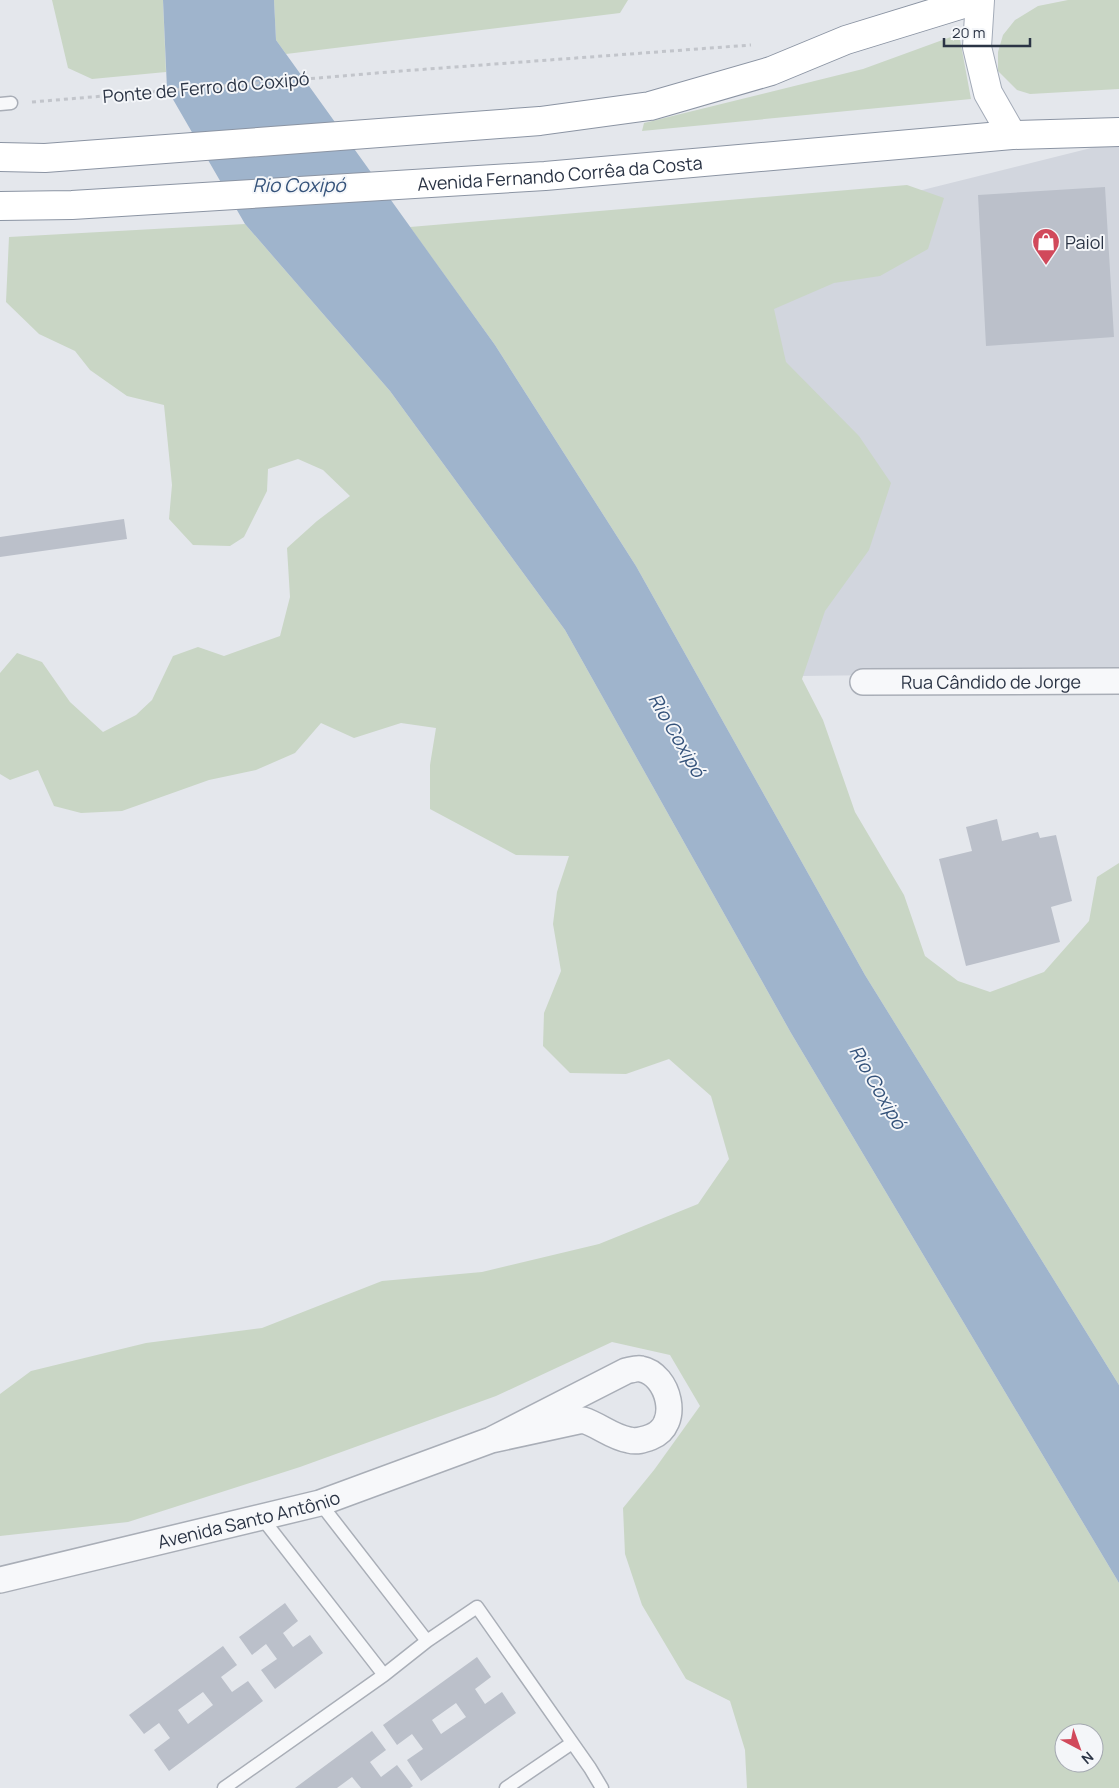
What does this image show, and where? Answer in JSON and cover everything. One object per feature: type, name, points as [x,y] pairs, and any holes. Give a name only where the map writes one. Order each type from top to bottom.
[{"type":"main road","points":[[899,24],[917,0]]},
{"type":"main road","points":[[0,157],[45,158],[540,120],[650,106],[771,71],[846,40],[976,0]]},
{"type":"main road","points":[[980,0],[977,47],[985,84],[988,93],[1012,135]]},
{"type":"main road","name":"Avenida Fernando Corrêa da Costa","points":[[0,206],[72,205],[545,176],[1012,135],[1119,132]]},
{"type":"street","name":"Rua Cândido de Jorge","points":[[863,682],[1119,681]]},
{"type":"street","points":[[641,1369],[655,1376],[664,1388],[668,1400],[670,1414],[666,1427],[655,1435],[640,1441],[614,1435],[583,1420],[491,1440],[626,1371],[641,1369]]},
{"type":"street","name":"Avenida Santo Antônio","points":[[0,1580],[320,1503],[491,1440]]},
{"type":"lane","points":[[320,1503],[427,1641]]},
{"type":"lane","points":[[262,1518],[384,1675]]},
{"type":"lane","points":[[224,1788],[477,1607],[602,1788]]},
{"type":"lane","points":[[506,1788],[572,1743]]},
{"type":"path","name":"Ponte de Ferro do Coxipó","points":[[6,104],[400,71],[757,45]]},
{"type":"shaded area","points":[[1119,141],[1119,672],[720,677],[438,244],[834,212]]},
{"type":"green space","points":[[52,0],[163,0],[166,72],[92,79],[68,68]]},
{"type":"green space","points":[[274,0],[628,0],[620,13],[286,54],[276,40]]},
{"type":"green space","points":[[1068,0],[1119,0],[1119,89],[1030,94],[1017,90],[998,71],[998,52],[1003,35],[1015,20],[1038,6]]},
{"type":"green space","points":[[959,34],[971,99],[642,131],[644,123],[863,69]]},
{"type":"green space","points":[[907,185],[944,198],[928,249],[880,276],[834,283],[774,309],[786,362],[859,436],[891,483],[869,550],[825,611],[802,679],[823,720],[855,812],[904,895],[925,956],[958,981],[990,992],[1044,972],[1089,921],[1097,877],[1119,863],[1119,1385],[865,975],[636,566],[495,345],[410,227]]},
{"type":"green space","points":[[245,224],[390,391],[565,630],[791,1033],[1119,1583],[1119,1788],[747,1788],[745,1750],[730,1701],[686,1679],[642,1605],[625,1554],[623,1508],[654,1470],[700,1406],[670,1355],[612,1342],[496,1396],[300,1467],[128,1522],[0,1536],[0,1394],[31,1371],[146,1343],[262,1328],[382,1281],[482,1272],[599,1244],[698,1204],[729,1159],[711,1096],[669,1059],[626,1074],[570,1073],[543,1046],[544,1013],[561,971],[553,924],[557,892],[569,856],[516,855],[430,809],[430,765],[436,728],[401,723],[354,738],[321,723],[295,753],[256,770],[209,780],[122,811],[81,813],[54,806],[38,770],[10,780],[0,774],[0,673],[17,653],[42,662],[70,702],[103,732],[136,715],[152,700],[173,656],[198,647],[224,656],[280,636],[290,597],[287,548],[317,521],[350,496],[323,470],[298,459],[268,469],[267,491],[244,537],[230,546],[193,545],[169,519],[172,485],[164,405],[127,396],[90,370],[75,351],[39,334],[6,302],[9,237]]},
{"type":"water","name":"Rio Coxipó","points":[[163,0],[274,0],[276,40],[495,345],[636,566],[865,975],[1119,1385],[1119,1583],[791,1033],[565,630],[390,391],[245,224],[167,89]]},
{"type":"building","name":"Paiol","points":[[1105,187],[1114,337],[986,346],[978,195]]},
{"type":"building","points":[[124,519],[127,539],[0,557],[0,537]]},
{"type":"building","points":[[997,819],[1002,841],[1038,832],[1040,838],[1056,835],[1072,901],[1051,907],[1060,942],[966,966],[939,859],[972,851],[966,827]]},
{"type":"building","points":[[285,1603],[298,1621],[283,1633],[293,1647],[310,1635],[323,1653],[275,1689],[261,1670],[277,1659],[266,1644],[252,1655],[239,1637]]},
{"type":"building","points":[[223,1646],[237,1665],[221,1677],[232,1692],[248,1681],[263,1701],[169,1771],[154,1750],[170,1738],[159,1723],[144,1734],[129,1715]],"holes":[[[203,1692],[213,1705],[188,1724],[178,1710]]]},
{"type":"building","points":[[477,1657],[491,1677],[475,1689],[485,1704],[502,1692],[516,1713],[421,1781],[407,1760],[423,1749],[412,1734],[397,1745],[383,1725]],"holes":[[[456,1703],[466,1717],[441,1734],[432,1720]]]},
{"type":"building","points":[[372,1731],[386,1750],[370,1762],[381,1777],[397,1765],[413,1786],[410,1788],[361,1788],[352,1777],[337,1788],[295,1788]]},
{"type":"place","name":"Paiol","points":[[1046,266]]}]
